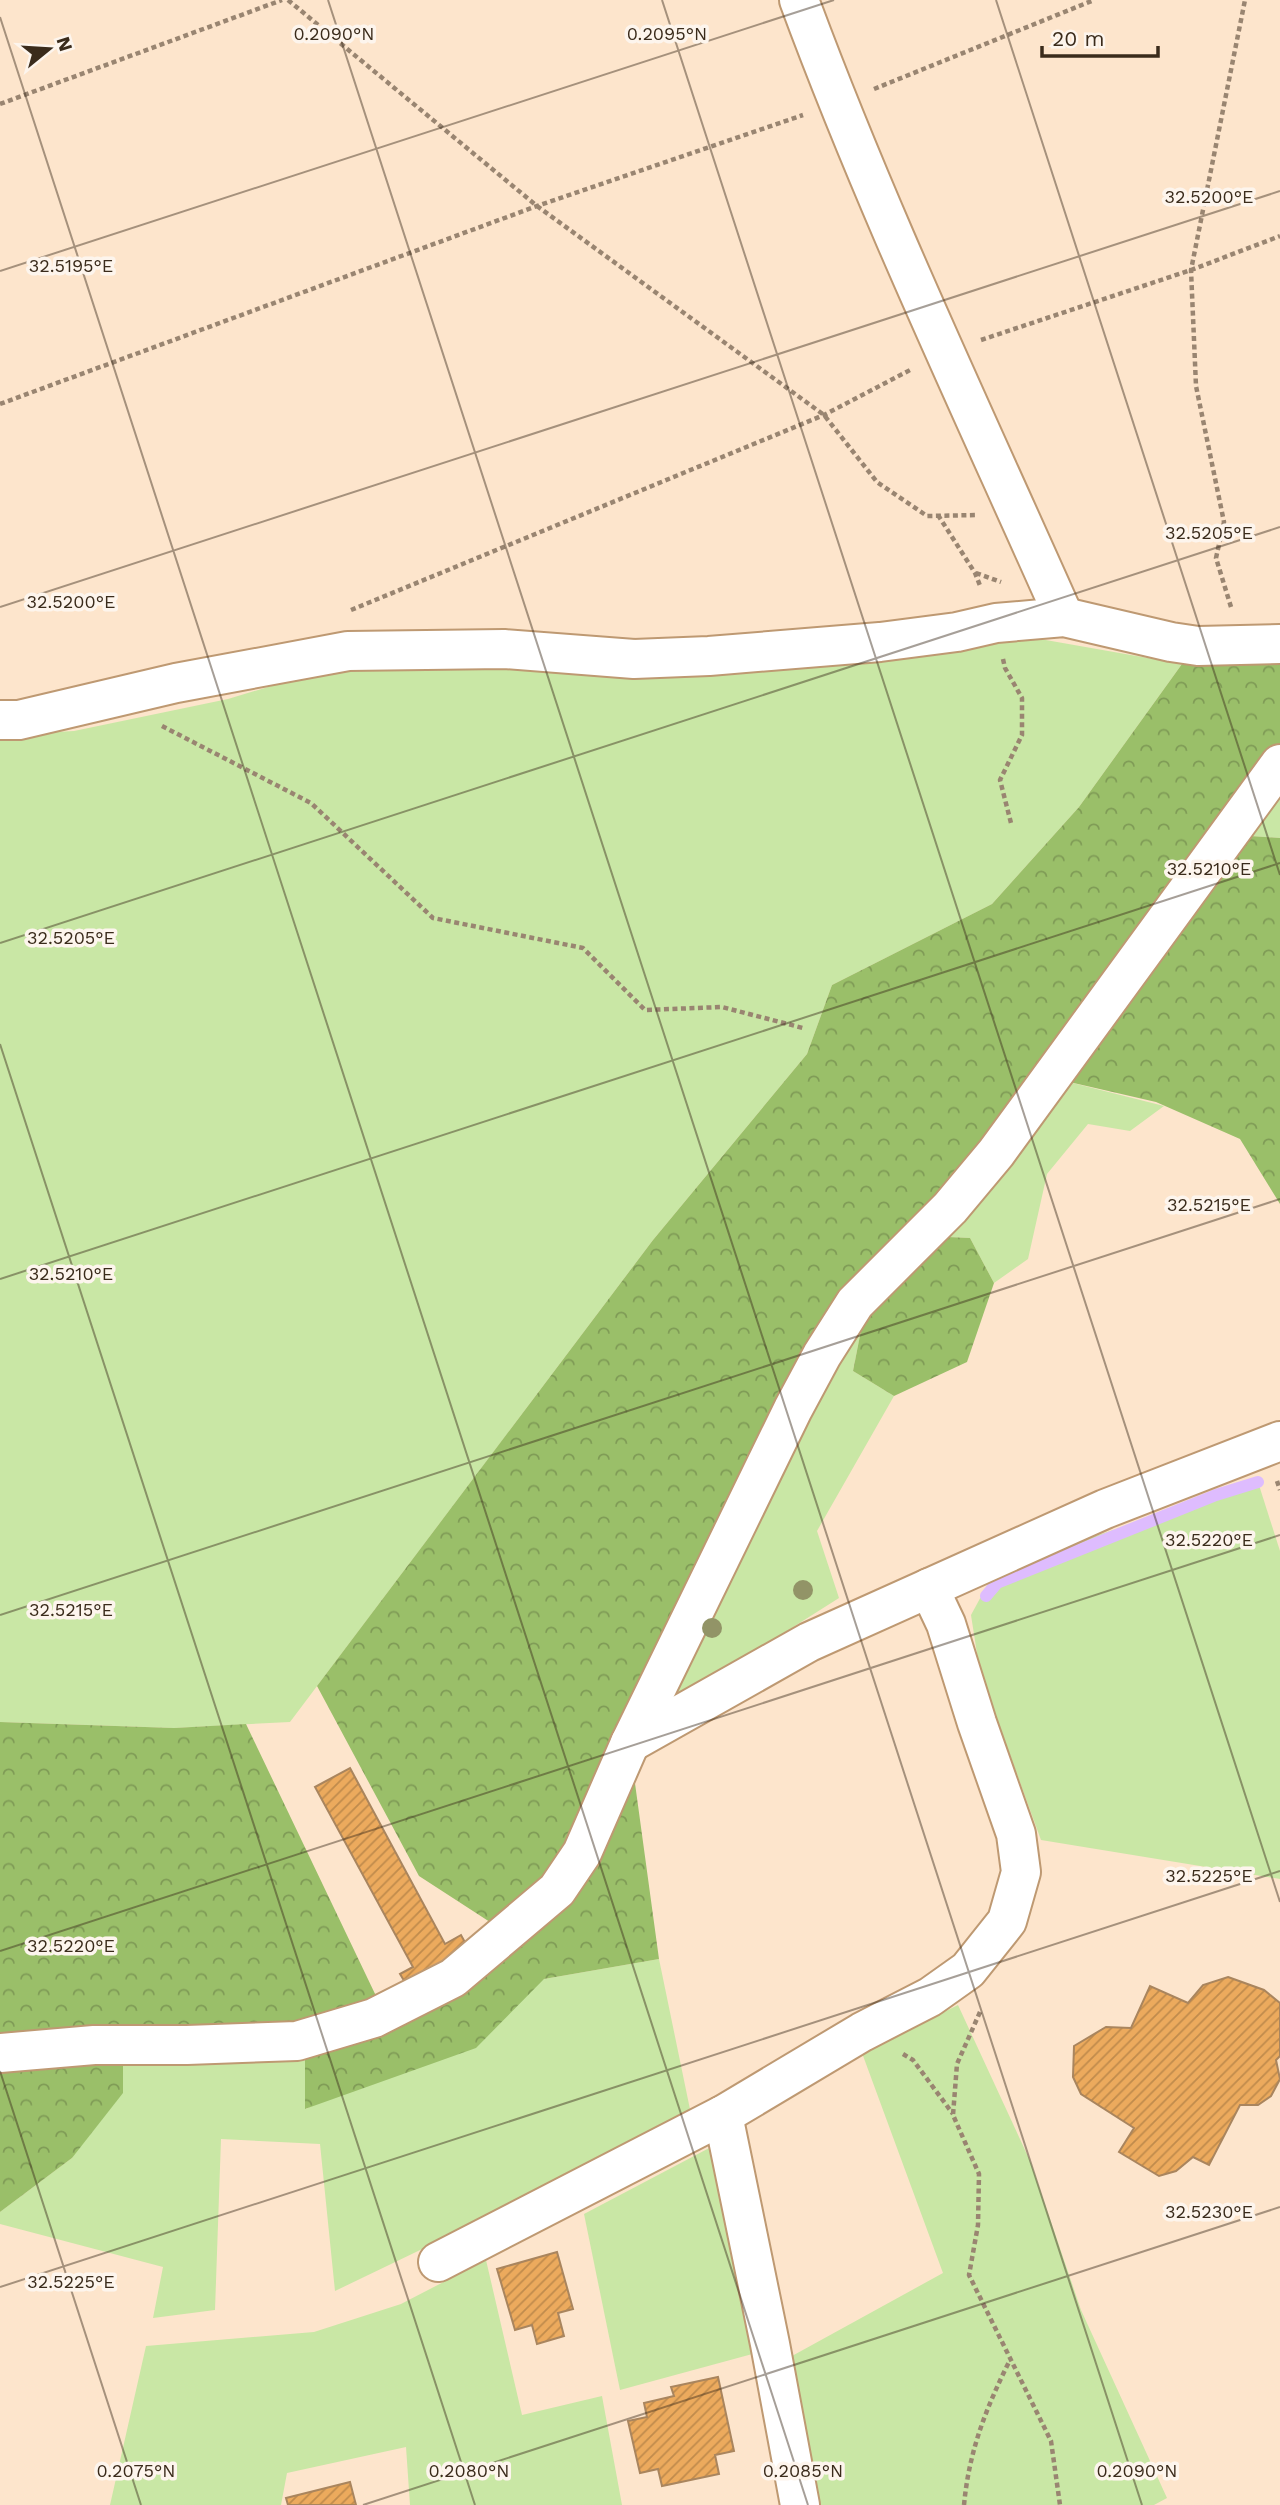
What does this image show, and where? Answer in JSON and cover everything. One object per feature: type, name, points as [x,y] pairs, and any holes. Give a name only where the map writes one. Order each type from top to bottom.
[{"type":"street","points":[[799,0],[837,104],[943,353],[1064,617]]},
{"type":"street","points":[[0,720],[19,720],[176,683],[348,651],[504,649],[634,659],[709,656],[868,643],[957,632],[996,623],[1064,617],[1198,646],[1280,644]]},
{"type":"street","points":[[0,2053],[94,2045],[297,2041],[374,2018],[453,1978],[557,1890],[582,1853],[630,1743],[793,1409],[822,1355],[855,1303],[950,1208],[996,1153],[1280,764]]},
{"type":"street","points":[[630,1743],[808,1642],[1105,1508],[1280,1441]]},
{"type":"street","points":[[438,2262],[723,2115],[862,2032],[930,1997],[968,1970],[1007,1921],[1021,1872],[1016,1834],[946,1624],[929,1588]]},
{"type":"street","points":[[723,2115],[768,2331],[800,2505]]},
{"type":"path","points":[[0,104],[282,0]]},
{"type":"path","points":[[288,0],[537,206],[824,415],[877,482],[926,516],[1018,514]]},
{"type":"path","points":[[0,404],[537,206],[837,104],[1094,0]]},
{"type":"path","points":[[1236,646],[1230,600],[1216,558],[1224,522],[1196,386],[1191,270],[1245,0]]},
{"type":"path","points":[[341,615],[824,415],[943,353],[1191,270],[1280,236]]},
{"type":"path","points":[[937,515],[975,573],[996,623],[1005,668],[1022,698],[1022,735],[1000,780],[1011,823]]},
{"type":"path","points":[[108,698],[312,803],[433,918],[583,948],[645,1010],[722,1007],[803,1028]]},
{"type":"path","points":[[953,2115],[957,2064],[981,2010]]},
{"type":"path","points":[[862,2032],[913,2060],[953,2115],[979,2174],[978,2225],[968,2274],[1051,2441],[1060,2505]]},
{"type":"path","points":[[964,2505],[967,2471],[978,2434],[989,2402],[1011,2359]]},
{"type":"green space","points":[[1023,636],[1182,664],[1079,807],[992,904],[832,985],[807,1054],[653,1240],[290,1722],[174,1728],[0,1722],[0,735],[74,731],[228,699],[318,672],[444,655]]},
{"type":"green space","points":[[1280,656],[1280,748],[959,1182],[848,1295],[564,1866],[493,1924],[419,1876],[317,1686],[653,1240],[807,1054],[832,985],[992,904],[1079,807],[1182,664]]},
{"type":"green space","points":[[1280,782],[1280,838],[1236,835]]},
{"type":"green space","points":[[1236,835],[1280,838],[1280,1204],[1240,1139],[1156,1102],[1065,1081]]},
{"type":"green space","points":[[1065,1081],[1164,1106],[1130,1131],[1088,1124],[1047,1174],[1028,1259],[994,1283],[970,1238],[948,1237]]},
{"type":"green space","points":[[948,1237],[970,1238],[994,1283],[967,1362],[894,1396],[853,1371],[865,1310]]},
{"type":"green space","points":[[865,1310],[853,1371],[894,1396],[817,1531],[839,1598],[678,1700],[678,1671]]},
{"type":"green space","points":[[1258,1482],[1280,1551],[1280,1879],[1041,1840],[980,1673],[971,1615],[996,1569]]},
{"type":"green space","points":[[0,1722],[174,1728],[246,1724],[377,1998],[304,2030],[0,2039]]},
{"type":"green space","points":[[634,1776],[659,1959],[544,1979],[476,2048],[305,2109],[305,2056],[454,1998]]},
{"type":"green space","points":[[659,1959],[692,2119],[335,2291],[320,2144],[221,2139],[215,2310],[153,2318],[163,2267],[0,2224],[0,2212],[72,2158],[123,2059],[305,2056],[306,2109],[544,1979]]},
{"type":"green space","points":[[958,2005],[1031,2163],[1081,2310],[1167,2498],[1154,2505],[815,2505],[797,2405],[792,2356],[943,2273],[862,2053]]},
{"type":"green space","points":[[123,2059],[123,2093],[72,2158],[0,2212],[0,2068]]},
{"type":"green space","points":[[713,2146],[756,2353],[620,2390],[584,2214]]},
{"type":"green space","points":[[486,2260],[522,2415],[602,2396],[622,2505],[410,2505],[406,2447],[287,2473],[281,2505],[110,2505],[146,2346],[314,2332],[401,2304]]},
{"type":"building","points":[[350,1768],[445,1944],[461,1935],[472,1955],[409,1989],[400,1974],[413,1967],[315,1787]]},
{"type":"building","points":[[1228,1977],[1264,1990],[1280,2003],[1280,2056],[1276,2060],[1280,2079],[1271,2096],[1258,2105],[1240,2105],[1209,2165],[1193,2157],[1176,2171],[1159,2176],[1119,2152],[1134,2128],[1081,2094],[1073,2077],[1074,2046],[1106,2027],[1131,2028],[1150,1986],[1188,2003],[1203,1985]]},
{"type":"building","points":[[557,2252],[573,2309],[558,2313],[564,2336],[537,2344],[532,2325],[515,2330],[497,2269]]},
{"type":"building","points":[[718,2377],[734,2451],[715,2455],[719,2474],[662,2486],[658,2469],[640,2473],[628,2421],[647,2417],[644,2403],[674,2396],[671,2387]]},
{"type":"building","points":[[350,2482],[356,2505],[288,2505],[286,2498]]},
{"type":"waterway","points":[[986,1596],[997,1583],[1216,1495],[1258,1482]]}]
